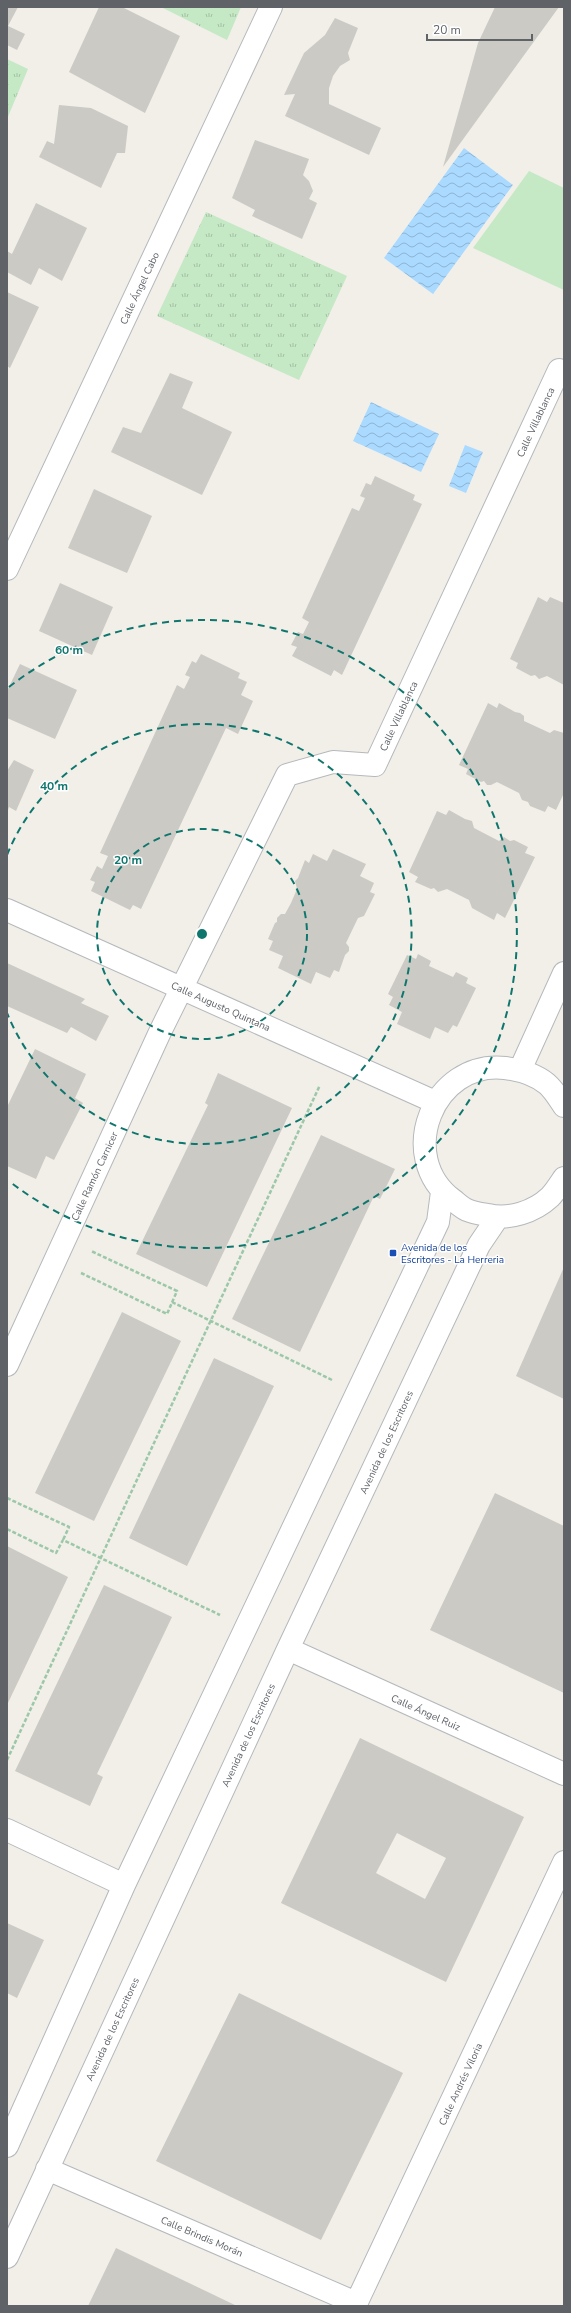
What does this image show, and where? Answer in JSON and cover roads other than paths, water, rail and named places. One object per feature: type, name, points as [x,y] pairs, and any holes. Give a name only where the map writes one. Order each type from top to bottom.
[{"type":"street","name":"Calle Ángel Cabo","points":[[7,568],[271,7]]},
{"type":"street","name":"Calle Villablanca","points":[[181,987],[287,775],[333,762],[375,765],[559,370]]},
{"type":"street","name":"Calle Augusto Quintana","points":[[7,910],[435,1102]]},
{"type":"street","points":[[520,1070],[564,973]]},
{"type":"street","name":"Calle Ramón Carnicer","points":[[7,1365],[181,987]]},
{"type":"street","points":[[564,1106],[547,1084],[520,1070],[496,1067],[472,1072],[451,1084],[435,1102],[424,1132],[427,1164],[442,1192],[467,1210],[498,1218],[526,1212],[550,1197],[564,1178]]},
{"type":"street","points":[[7,2146],[124,1885],[438,1222],[442,1192]]},
{"type":"street","name":"Avenida de los Escritores","points":[[7,2257],[288,1649],[479,1245],[498,1218]]},
{"type":"street","name":"Calle Ángel Ruiz","points":[[288,1649],[564,1774]]},
{"type":"street","points":[[7,1830],[124,1885]]},
{"type":"street","name":"Calle Andrés Viloria","points":[[356,2305],[564,1862]]},
{"type":"street","name":"Calle Brindis Morán","points":[[47,2169],[356,2305]]},
{"type":"water","points":[[464,148],[513,185],[433,294],[384,258]]},
{"type":"water","points":[[371,402],[439,434],[421,472],[353,441]]},
{"type":"water","points":[[465,445],[483,452],[466,493],[449,486]]},
{"type":"place","name":"Avenida de los Escritores - La Herreria","points":[[393,1253]]}]
